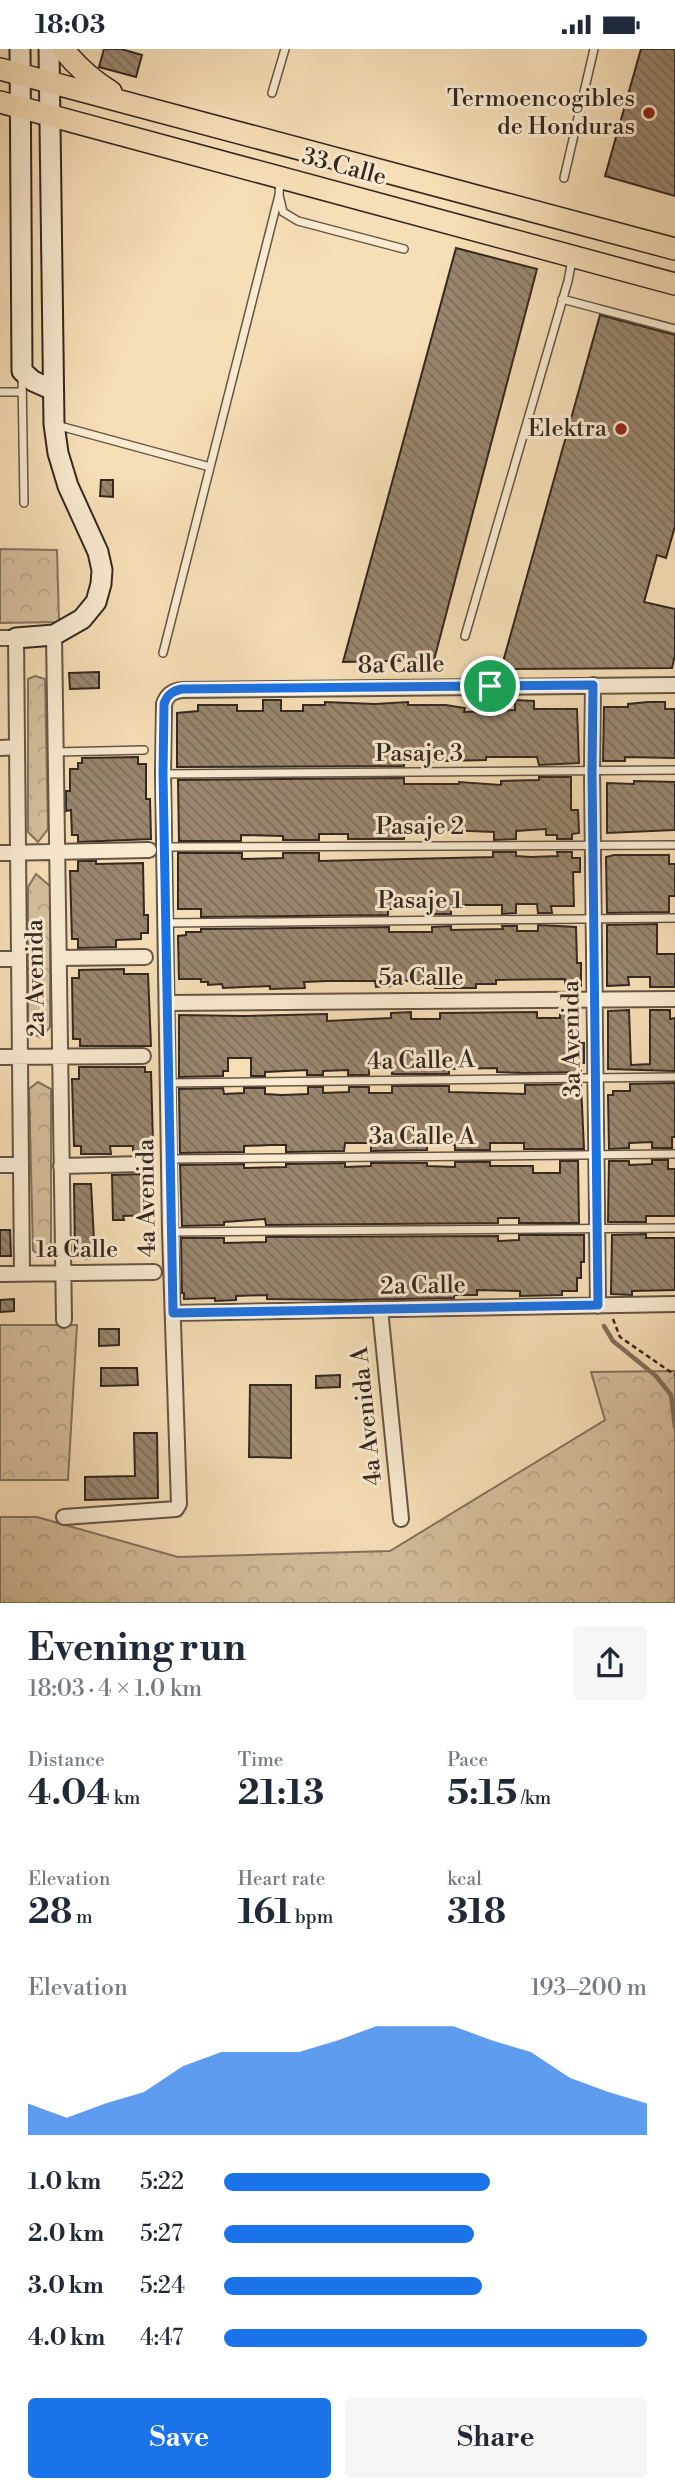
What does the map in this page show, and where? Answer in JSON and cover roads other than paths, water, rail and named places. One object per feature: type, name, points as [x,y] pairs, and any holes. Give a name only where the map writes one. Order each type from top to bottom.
[{"type":"main road","points":[[63,49],[94,82],[139,104]]},
{"type":"main road","name":"33 Calle","points":[[10,72],[139,104],[675,249]]},
{"type":"main road","name":"33 Calle","points":[[10,105],[280,186],[572,255],[675,284]]},
{"type":"street","points":[[20,49],[10,72],[10,105],[22,371],[33,381],[53,390]]},
{"type":"street","points":[[8,638],[54,635],[82,619],[96,602],[102,570],[98,552],[68,486],[58,453],[54,424],[48,49]]},
{"type":"street","name":"2a Avenida","points":[[54,635],[64,1320]]},
{"type":"street","name":"2a Avenida","points":[[8,638],[17,747],[22,1273]]},
{"type":"street","name":"3a Avenida","points":[[593,685],[597,1228],[604,1305]]},
{"type":"street","name":"8a Calle","points":[[170,693],[182,689],[675,685]]},
{"type":"street","name":"4a Avenida","points":[[64,1517],[176,1509],[179,1504],[170,1231],[163,774],[164,704],[170,693]]},
{"type":"street","points":[[0,748],[17,747]]},
{"type":"street","points":[[0,853],[149,850]]},
{"type":"street","points":[[59,958],[145,957]]},
{"type":"street","points":[[0,959],[19,959]]},
{"type":"street","name":"5a Calle","points":[[167,1003],[675,999]]},
{"type":"street","points":[[0,1057],[143,1056]]},
{"type":"street","points":[[61,1166],[143,1164]]},
{"type":"street","points":[[0,1165],[21,1165]]},
{"type":"street","name":"1a Calle","points":[[0,1273],[154,1272]]},
{"type":"street","name":"2a Calle","points":[[173,1313],[675,1304]]},
{"type":"street","name":"4a Avenida A","points":[[380,1309],[401,1518]]},
{"type":"lane","points":[[272,93],[285,49]]},
{"type":"lane","points":[[564,178],[594,49]]},
{"type":"lane","points":[[280,186],[284,212],[298,221],[404,249]]},
{"type":"lane","points":[[163,653],[280,186]]},
{"type":"lane","points":[[465,636],[568,281],[572,255]]},
{"type":"lane","points":[[562,299],[675,329]]},
{"type":"lane","points":[[22,371],[24,503]]},
{"type":"lane","points":[[0,392],[22,392]]},
{"type":"lane","points":[[54,424],[210,467]]},
{"type":"lane","points":[[56,752],[144,750]]},
{"type":"lane","name":"Pasaje 3","points":[[163,774],[675,770]]},
{"type":"lane","name":"Pasaje 2","points":[[164,847],[675,845]]},
{"type":"lane","name":"Pasaje 1","points":[[165,923],[675,918]]},
{"type":"lane","name":"4a Calle A","points":[[168,1083],[675,1077]]},
{"type":"lane","name":"3a Calle A","points":[[169,1159],[675,1154]]},
{"type":"lane","points":[[170,1231],[675,1228]]},
{"type":"waterway","points":[[604,1326],[613,1341],[656,1376],[671,1395],[675,1427]]},
{"type":"place","name":"Termoencogibles de Honduras","points":[[649,113]]},
{"type":"place","name":"Elektra","points":[[621,429]]}]
